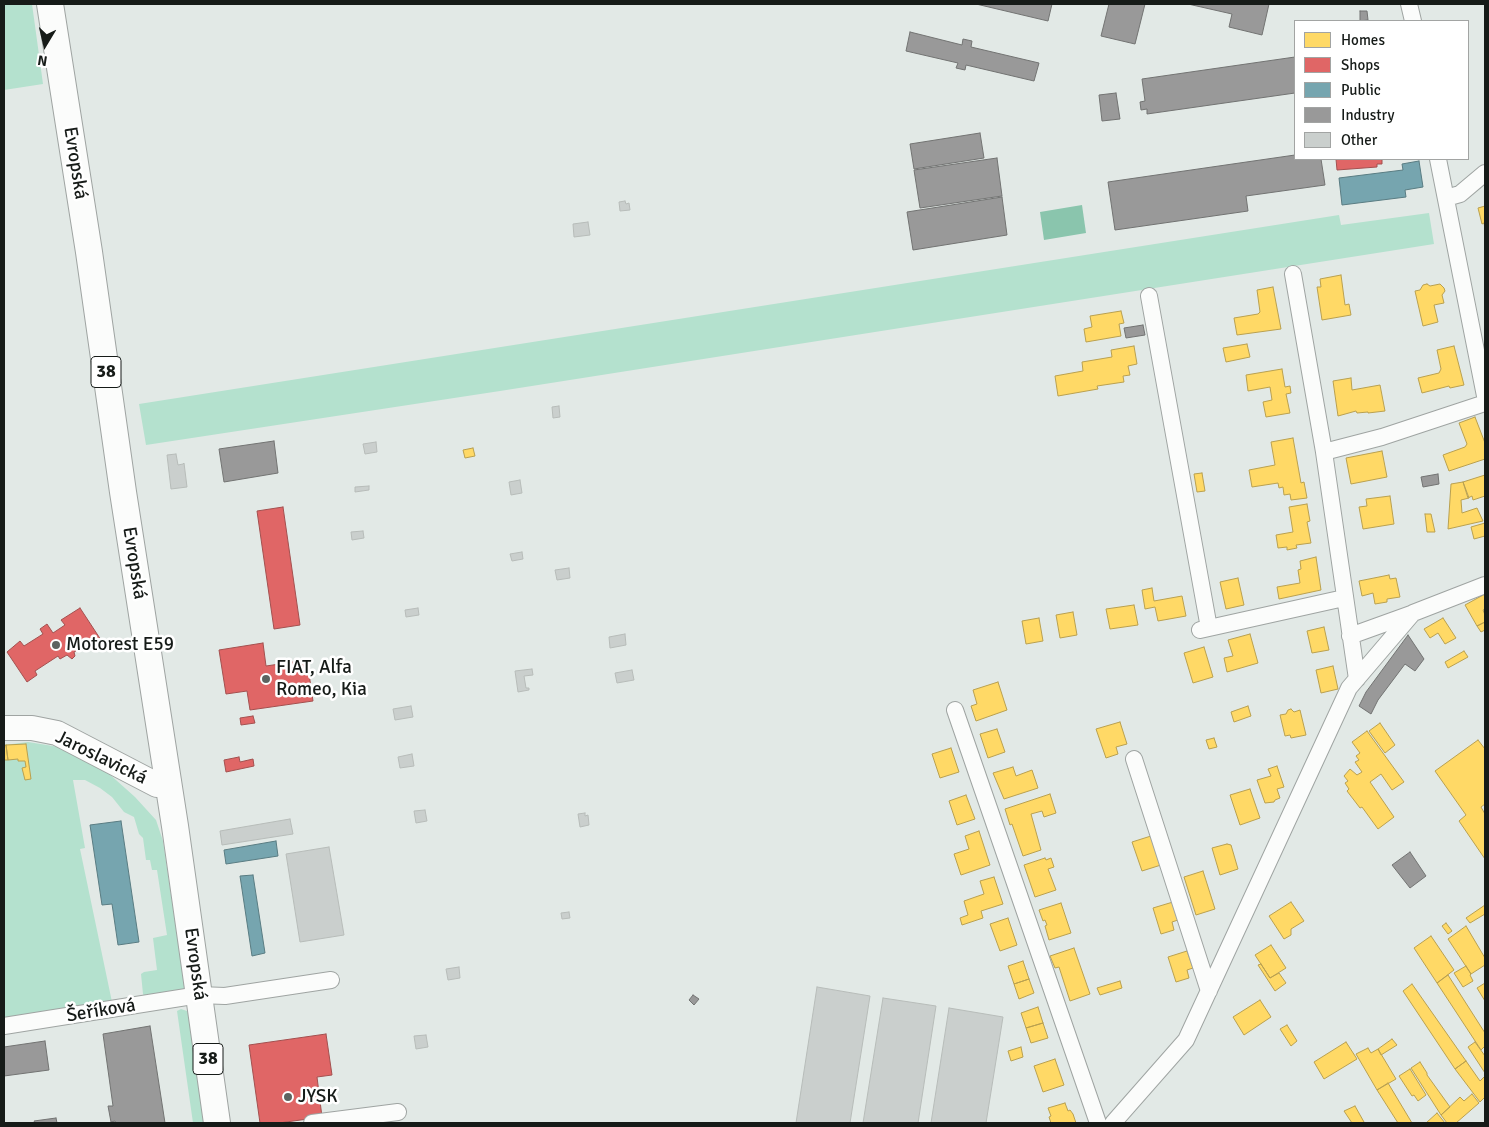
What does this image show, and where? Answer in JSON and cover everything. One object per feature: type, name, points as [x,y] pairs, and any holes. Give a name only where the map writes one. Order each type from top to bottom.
[{"type":"main road","name":"Evropská","points":[[50,4],[89,252],[122,492],[169,783],[217,1123]]},
{"type":"street","points":[[1409,4],[1412,20]]},
{"type":"street","points":[[1438,160],[1485,396]]},
{"type":"street","points":[[1446,198],[1460,194],[1485,173]]},
{"type":"street","points":[[1294,274],[1324,452],[1357,679]]},
{"type":"street","points":[[1150,296],[1204,629],[1344,598]]},
{"type":"street","points":[[1324,452],[1382,437],[1485,403]]},
{"type":"street","points":[[1350,636],[1485,585]]},
{"type":"street","points":[[1113,1123],[1186,1040],[1349,688],[1413,613]]},
{"type":"street","points":[[955,710],[1098,1123]]},
{"type":"street","name":"Jaroslavická","points":[[4,728],[32,728],[57,733],[157,785],[169,783]]},
{"type":"street","points":[[1134,759],[1209,991]]},
{"type":"street","name":"Šeříková","points":[[4,1026],[199,995],[225,996],[330,980]]},
{"type":"street","points":[[312,1123],[398,1112]]},
{"type":"shaded area","points":[[4,4],[32,4],[43,84],[4,90]]},
{"type":"shaded area","points":[[1082,205],[1086,233],[1044,240],[1040,212]]},
{"type":"shaded area","points":[[1429,213],[1434,244],[146,445],[139,404],[1339,215],[1341,225]]},
{"type":"shaded area","points":[[28,742],[59,747],[107,772],[135,797],[156,820],[163,841],[185,989],[145,997],[143,994],[141,974],[157,970],[153,938],[167,935],[157,870],[152,870],[150,860],[146,860],[143,838],[139,834],[134,817],[124,812],[112,797],[100,788],[85,780],[73,780],[85,848],[80,849],[112,1002],[4,1018],[4,745]]},
{"type":"shaded area","points":[[181,1009],[187,1011],[190,1017],[206,1123],[193,1123],[177,1011]]},
{"type":"building: Homes","points":[[1485,206],[1485,229],[1478,208]]},
{"type":"building: Homes","points":[[1341,275],[1345,305],[1349,304],[1351,315],[1322,320],[1317,287],[1321,287],[1320,279]]},
{"type":"building: Homes","points":[[1427,284],[1430,286],[1440,284],[1444,288],[1445,291],[1442,295],[1444,303],[1434,305],[1438,322],[1423,326],[1415,291],[1420,290],[1423,285]]},
{"type":"building: Homes","points":[[1273,287],[1281,329],[1237,335],[1234,318],[1258,314],[1260,312],[1257,290]]},
{"type":"building: Homes","points":[[1121,311],[1124,323],[1119,324],[1121,336],[1086,342],[1084,329],[1092,327],[1090,316]]},
{"type":"building: Homes","points":[[1247,344],[1250,357],[1226,362],[1223,348]]},
{"type":"building: Homes","points":[[1134,346],[1137,364],[1128,366],[1130,375],[1123,376],[1124,382],[1097,386],[1098,389],[1058,396],[1055,376],[1083,371],[1082,362],[1112,357],[1111,350]]},
{"type":"building: Homes","points":[[1454,346],[1464,385],[1450,388],[1449,386],[1422,393],[1418,378],[1439,373],[1441,369],[1437,350]]},
{"type":"building: Homes","points":[[1282,369],[1285,387],[1290,386],[1291,393],[1286,394],[1290,413],[1266,417],[1263,402],[1272,400],[1270,387],[1248,391],[1246,375]]},
{"type":"building: Homes","points":[[1351,378],[1352,390],[1380,385],[1385,411],[1357,413],[1356,411],[1338,416],[1333,381]]},
{"type":"building: Homes","points":[[1475,417],[1485,443],[1485,459],[1449,471],[1443,455],[1465,447],[1467,444],[1459,423]]},
{"type":"building: Homes","points":[[1293,438],[1301,483],[1304,482],[1307,498],[1291,500],[1290,494],[1284,495],[1283,487],[1279,488],[1278,483],[1252,487],[1249,470],[1275,465],[1271,442]]},
{"type":"building: Homes","points":[[473,448],[475,456],[465,458],[463,450]]},
{"type":"building: Homes","points":[[1382,451],[1387,477],[1351,484],[1346,458]]},
{"type":"building: Homes","points":[[1202,473],[1205,491],[1197,492],[1194,474]]},
{"type":"building: Homes","points":[[1485,475],[1485,496],[1473,500],[1472,496],[1468,498],[1463,482]]},
{"type":"building: Homes","points":[[1463,482],[1469,498],[1461,500],[1462,513],[1477,508],[1483,521],[1448,529],[1451,484]]},
{"type":"building: Homes","points":[[1390,496],[1394,524],[1363,529],[1359,507],[1367,506],[1366,499]]},
{"type":"building: Homes","points":[[1307,504],[1310,521],[1307,522],[1311,543],[1296,545],[1297,548],[1287,550],[1287,547],[1278,548],[1276,535],[1293,532],[1289,507]]},
{"type":"building: Homes","points":[[1425,514],[1431,514],[1435,532],[1427,532]]},
{"type":"building: Homes","points":[[1485,523],[1485,536],[1474,539],[1471,527]]},
{"type":"building: Homes","points":[[1316,557],[1321,590],[1279,599],[1277,587],[1300,583],[1298,570],[1301,569],[1300,561]]},
{"type":"building: Homes","points":[[1389,575],[1390,579],[1396,578],[1400,597],[1387,599],[1387,602],[1375,604],[1373,593],[1362,596],[1359,581]]},
{"type":"building: Homes","points":[[1238,578],[1244,605],[1226,609],[1220,582]]},
{"type":"building: Homes","points":[[1152,588],[1154,601],[1182,596],[1186,616],[1158,621],[1155,607],[1145,609],[1142,590]]},
{"type":"building: Homes","points":[[1485,594],[1485,609],[1483,610],[1485,622],[1477,626],[1465,605]]},
{"type":"building: Homes","points":[[1134,605],[1138,625],[1110,629],[1106,609]]},
{"type":"building: Homes","points":[[1073,612],[1077,635],[1060,638],[1056,615]]},
{"type":"building: Homes","points":[[1039,618],[1043,641],[1026,644],[1022,621]]},
{"type":"building: Homes","points":[[1443,618],[1456,638],[1445,644],[1438,633],[1430,638],[1424,629]]},
{"type":"building: Homes","points":[[1485,622],[1485,630],[1481,632],[1477,626]]},
{"type":"building: Homes","points":[[1324,627],[1329,650],[1312,653],[1307,631]]},
{"type":"building: Homes","points":[[1250,634],[1258,663],[1227,672],[1224,658],[1233,656],[1228,640]]},
{"type":"building: Homes","points":[[1204,647],[1213,677],[1193,683],[1184,653]]},
{"type":"building: Homes","points":[[1464,651],[1468,657],[1448,668],[1445,662]]},
{"type":"building: Homes","points":[[1333,666],[1338,689],[1321,693],[1316,670]]},
{"type":"building: Homes","points":[[998,682],[1007,710],[976,721],[971,706],[977,704],[973,690]]},
{"type":"building: Homes","points":[[1248,706],[1251,716],[1234,722],[1231,712]]},
{"type":"building: Homes","points":[[1291,709],[1294,712],[1300,710],[1306,735],[1291,738],[1290,735],[1285,736],[1280,715],[1286,714]]},
{"type":"building: Homes","points":[[1120,722],[1127,744],[1116,747],[1118,754],[1106,758],[1096,729]]},
{"type":"building: Homes","points":[[1380,723],[1395,745],[1385,753],[1369,731]]},
{"type":"building: Homes","points":[[997,729],[1005,752],[988,758],[980,734]]},
{"type":"building: Homes","points":[[1367,731],[1404,782],[1392,790],[1381,774],[1370,782],[1394,817],[1378,829],[1362,807],[1360,808],[1347,791],[1349,789],[1345,783],[1348,781],[1344,776],[1350,769],[1357,775],[1362,772],[1355,762],[1359,760],[1356,756],[1360,753],[1352,742]]},
{"type":"building: Homes","points":[[1214,738],[1217,747],[1209,749],[1206,740]]},
{"type":"building: Homes","points":[[1478,740],[1485,749],[1485,804],[1481,807],[1485,814],[1485,859],[1459,821],[1466,815],[1435,771]]},
{"type":"building: Homes","points":[[26,744],[31,779],[25,780],[22,768],[26,767],[25,761],[18,761],[18,759],[8,760],[6,745]]},
{"type":"building: Homes","points":[[6,745],[8,760],[4,760],[4,746]]},
{"type":"building: Homes","points":[[951,748],[959,772],[940,778],[932,754]]},
{"type":"building: Homes","points":[[1277,766],[1284,787],[1277,789],[1280,798],[1274,802],[1265,803],[1257,780],[1271,776],[1268,769]]},
{"type":"building: Homes","points":[[1013,767],[1016,776],[1032,770],[1038,788],[1004,799],[993,773]]},
{"type":"building: Homes","points":[[1250,789],[1260,818],[1240,825],[1230,795]]},
{"type":"building: Homes","points":[[1050,794],[1056,813],[1044,817],[1042,811],[1031,814],[1041,850],[1023,856],[1005,809]]},
{"type":"building: Homes","points":[[966,795],[975,819],[957,825],[949,801]]},
{"type":"building: Homes","points":[[979,831],[990,865],[961,875],[954,854],[969,849],[965,836]]},
{"type":"building: Homes","points":[[1151,836],[1161,865],[1142,871],[1132,842]]},
{"type":"building: Homes","points":[[1227,844],[1231,845],[1238,869],[1220,875],[1212,848]]},
{"type":"building: Homes","points":[[1045,858],[1046,860],[1051,858],[1054,867],[1048,869],[1056,890],[1035,897],[1024,865]]},
{"type":"building: Homes","points":[[1203,871],[1215,909],[1196,915],[1184,877]]},
{"type":"building: Homes","points":[[994,877],[1003,904],[981,911],[983,918],[962,925],[960,918],[968,915],[964,901],[984,894],[980,881]]},
{"type":"building: Homes","points":[[1173,902],[1178,920],[1172,922],[1174,930],[1161,934],[1153,908]]},
{"type":"building: Homes","points":[[1291,902],[1304,921],[1291,929],[1291,935],[1284,939],[1269,916]]},
{"type":"building: Homes","points":[[1061,903],[1071,933],[1049,940],[1045,926],[1047,925],[1045,920],[1043,921],[1039,910]]},
{"type":"building: Homes","points":[[1485,905],[1485,914],[1470,923],[1466,918]]},
{"type":"building: Homes","points":[[1008,918],[1017,945],[1000,951],[990,924]]},
{"type":"building: Homes","points":[[1446,923],[1452,931],[1448,934],[1442,926]]},
{"type":"building: Homes","points":[[1466,926],[1485,958],[1485,965],[1471,974],[1448,939]]},
{"type":"building: Homes","points":[[1431,936],[1454,970],[1437,983],[1414,948]]},
{"type":"building: Homes","points":[[1271,945],[1286,968],[1270,978],[1255,955]]},
{"type":"building: Homes","points":[[1074,948],[1090,994],[1070,1001],[1059,967],[1055,968],[1050,956]]},
{"type":"building: Homes","points":[[1187,951],[1193,968],[1187,970],[1189,978],[1176,982],[1168,957]]},
{"type":"building: Homes","points":[[1023,961],[1029,979],[1014,984],[1008,966]]},
{"type":"building: Homes","points":[[1261,964],[1270,978],[1279,973],[1286,983],[1275,991],[1258,965]]},
{"type":"building: Homes","points":[[1466,966],[1473,981],[1463,987],[1454,973]]},
{"type":"building: Homes","points":[[1448,975],[1485,1033],[1485,1046],[1481,1050],[1437,983]]},
{"type":"building: Homes","points":[[1029,979],[1034,993],[1019,999],[1014,984]]},
{"type":"building: Homes","points":[[1120,981],[1122,988],[1100,995],[1097,988]]},
{"type":"building: Homes","points":[[1485,983],[1485,1001],[1477,988]]},
{"type":"building: Homes","points":[[1412,984],[1466,1061],[1455,1069],[1403,991]]},
{"type":"building: Homes","points":[[1260,1000],[1271,1017],[1244,1035],[1233,1017]]},
{"type":"building: Homes","points":[[1038,1007],[1043,1023],[1026,1028],[1021,1013]]},
{"type":"building: Homes","points":[[1043,1023],[1048,1038],[1031,1043],[1026,1028]]},
{"type":"building: Homes","points":[[1287,1025],[1297,1041],[1291,1046],[1280,1029]]},
{"type":"building: Homes","points":[[1392,1039],[1397,1045],[1381,1055],[1378,1049]]},
{"type":"building: Homes","points":[[1346,1042],[1357,1059],[1324,1079],[1314,1062]]},
{"type":"building: Homes","points":[[1475,1042],[1485,1056],[1485,1073],[1468,1047]]},
{"type":"building: Homes","points":[[1021,1047],[1023,1057],[1011,1061],[1008,1051]]},
{"type":"building: Homes","points":[[1368,1048],[1371,1053],[1378,1049],[1396,1079],[1377,1090],[1356,1054]]},
{"type":"building: Homes","points":[[1055,1059],[1064,1085],[1043,1092],[1034,1066]]},
{"type":"building: Homes","points":[[1466,1061],[1480,1081],[1485,1076],[1485,1097],[1480,1102],[1455,1069]]},
{"type":"building: Homes","points":[[1420,1062],[1450,1107],[1441,1115],[1411,1068]]},
{"type":"building: Homes","points":[[1410,1069],[1426,1095],[1418,1101],[1414,1095],[1412,1096],[1399,1076]]},
{"type":"building: Homes","points":[[1388,1083],[1412,1123],[1398,1123],[1377,1090]]},
{"type":"building: Homes","points":[[1472,1094],[1479,1103],[1456,1123],[1447,1123],[1441,1115],[1460,1097],[1464,1101]]},
{"type":"building: Homes","points":[[1065,1103],[1068,1111],[1070,1110],[1073,1114],[1076,1123],[1051,1123],[1048,1108]]},
{"type":"building: Homes","points":[[1355,1106],[1364,1122],[1362,1123],[1352,1123],[1344,1111]]},
{"type":"building: Homes","points":[[1437,1113],[1445,1123],[1426,1123]]},
{"type":"building: Shops","points":[[1336,160],[1382,160],[1382,164],[1377,164],[1377,167],[1337,170]]},
{"type":"building: Shops","points":[[283,507],[300,625],[274,629],[257,511]]},
{"type":"building: Shops","name":"Motorest E59","points":[[80,608],[101,642],[93,647],[90,643],[74,652],[75,656],[72,659],[67,655],[60,659],[58,656],[35,671],[37,675],[27,682],[7,652],[20,641],[24,646],[43,634],[40,629],[47,624],[53,633],[65,625],[61,620]]},
{"type":"building: Shops","name":"FIAT, Alfa Romeo, Kia","points":[[263,643],[266,666],[307,660],[313,701],[250,710],[247,691],[226,694],[219,650]]},
{"type":"building: Shops","points":[[253,716],[255,723],[241,725],[240,718]]},
{"type":"building: Shops","points":[[239,757],[240,762],[253,759],[254,766],[226,772],[224,760]]},
{"type":"building: Shops","name":"JYSK","points":[[326,1034],[332,1075],[317,1077],[322,1117],[279,1123],[260,1123],[249,1045]]},
{"type":"building: Public","points":[[1419,161],[1423,187],[1405,190],[1406,197],[1342,205],[1339,178],[1403,170],[1402,164]]},
{"type":"building: Public","points":[[121,821],[139,942],[118,945],[112,904],[102,905],[90,825]]},
{"type":"building: Public","points":[[276,841],[278,856],[226,864],[224,850]]},
{"type":"building: Public","points":[[253,875],[265,953],[252,956],[240,876]]},
{"type":"building: Industry","points":[[976,4],[1052,4],[1048,21]]},
{"type":"building: Industry","points":[[1109,4],[1145,4],[1135,44],[1101,36]]},
{"type":"building: Industry","points":[[1188,4],[1269,4],[1262,35],[1229,27],[1232,14]]},
{"type":"building: Industry","points":[[1360,11],[1367,11],[1368,20],[1360,20]]},
{"type":"building: Industry","points":[[910,32],[962,45],[963,39],[972,41],[971,47],[1039,63],[1034,81],[966,65],[965,70],[956,68],[958,63],[906,51]]},
{"type":"building: Industry","points":[[1294,57],[1294,93],[1147,114],[1147,109],[1141,110],[1140,102],[1145,101],[1142,79]]},
{"type":"building: Industry","points":[[1116,93],[1120,119],[1102,121],[1099,95]]},
{"type":"building: Industry","points":[[980,133],[984,158],[914,169],[910,144]]},
{"type":"building: Industry","points":[[1294,155],[1294,160],[1321,160],[1325,185],[1246,196],[1248,211],[1115,230],[1108,182]]},
{"type":"building: Industry","points":[[997,158],[1002,196],[920,208],[914,170]]},
{"type":"building: Industry","points":[[1002,197],[1007,235],[913,250],[907,212]]},
{"type":"building: Industry","points":[[1143,325],[1145,335],[1126,338],[1124,328]]},
{"type":"building: Industry","points":[[274,441],[278,473],[224,482],[219,449]]},
{"type":"building: Industry","points":[[1438,474],[1439,484],[1423,487],[1421,477]]},
{"type":"building: Industry","points":[[1408,635],[1424,659],[1415,671],[1405,664],[1378,700],[1371,714],[1359,706],[1366,692]]},
{"type":"building: Industry","points":[[1410,852],[1426,876],[1410,888],[1392,865]]},
{"type":"building: Industry","points":[[693,995],[699,999],[694,1005],[689,1000]]},
{"type":"building: Industry","points":[[150,1026],[165,1123],[111,1122],[108,1106],[113,1106],[103,1034]]},
{"type":"building: Industry","points":[[45,1041],[49,1070],[4,1076],[4,1047]]},
{"type":"building: Industry","points":[[56,1118],[57,1123],[35,1123],[34,1121]]},
{"type":"building: Other","points":[[625,201],[626,204],[629,203],[630,210],[620,211],[619,202]]},
{"type":"building: Other","points":[[588,222],[590,235],[574,237],[573,224]]},
{"type":"building: Other","points":[[559,406],[560,417],[553,418],[552,407]]},
{"type":"building: Other","points":[[376,442],[377,452],[365,454],[363,444]]},
{"type":"building: Other","points":[[176,454],[178,465],[184,463],[187,487],[171,489],[167,455]]},
{"type":"building: Other","points":[[520,480],[522,493],[511,495],[509,482]]},
{"type":"building: Other","points":[[369,486],[369,490],[355,492],[355,487]]},
{"type":"building: Other","points":[[363,531],[364,538],[352,540],[351,532]]},
{"type":"building: Other","points":[[522,552],[523,559],[512,561],[510,554]]},
{"type":"building: Other","points":[[569,568],[570,578],[557,580],[555,570]]},
{"type":"building: Other","points":[[418,608],[419,615],[406,617],[405,610]]},
{"type":"building: Other","points":[[625,634],[626,645],[610,648],[609,637]]},
{"type":"building: Other","points":[[532,669],[533,675],[524,676],[526,688],[529,688],[529,690],[518,692],[515,671]]},
{"type":"building: Other","points":[[632,670],[634,680],[617,683],[615,673]]},
{"type":"building: Other","points":[[411,706],[413,717],[395,720],[393,709]]},
{"type":"building: Other","points":[[412,754],[414,766],[400,768],[398,757]]},
{"type":"building: Other","points":[[425,810],[427,821],[416,823],[414,811]]},
{"type":"building: Other","points":[[585,813],[585,816],[588,815],[589,825],[580,827],[578,814]]},
{"type":"building: Other","points":[[290,819],[293,834],[222,845],[220,831]]},
{"type":"building: Other","points":[[329,847],[344,935],[300,942],[286,854]]},
{"type":"building: Other","points":[[569,912],[570,918],[562,919],[561,913]]},
{"type":"building: Other","points":[[459,967],[460,978],[448,980],[446,969]]},
{"type":"building: Other","points":[[817,987],[870,996],[850,1123],[796,1123]]},
{"type":"building: Other","points":[[883,998],[936,1006],[918,1123],[863,1123]]},
{"type":"building: Other","points":[[949,1008],[1003,1017],[986,1123],[931,1123]]},
{"type":"building: Other","points":[[426,1035],[428,1047],[416,1049],[414,1036]]},
{"type":"place","name":"Motorest E59","points":[[56,645]]},
{"type":"place","name":"FIAT, Alfa Romeo, Kia","points":[[266,679]]},
{"type":"place","name":"JYSK","points":[[288,1097]]}]
